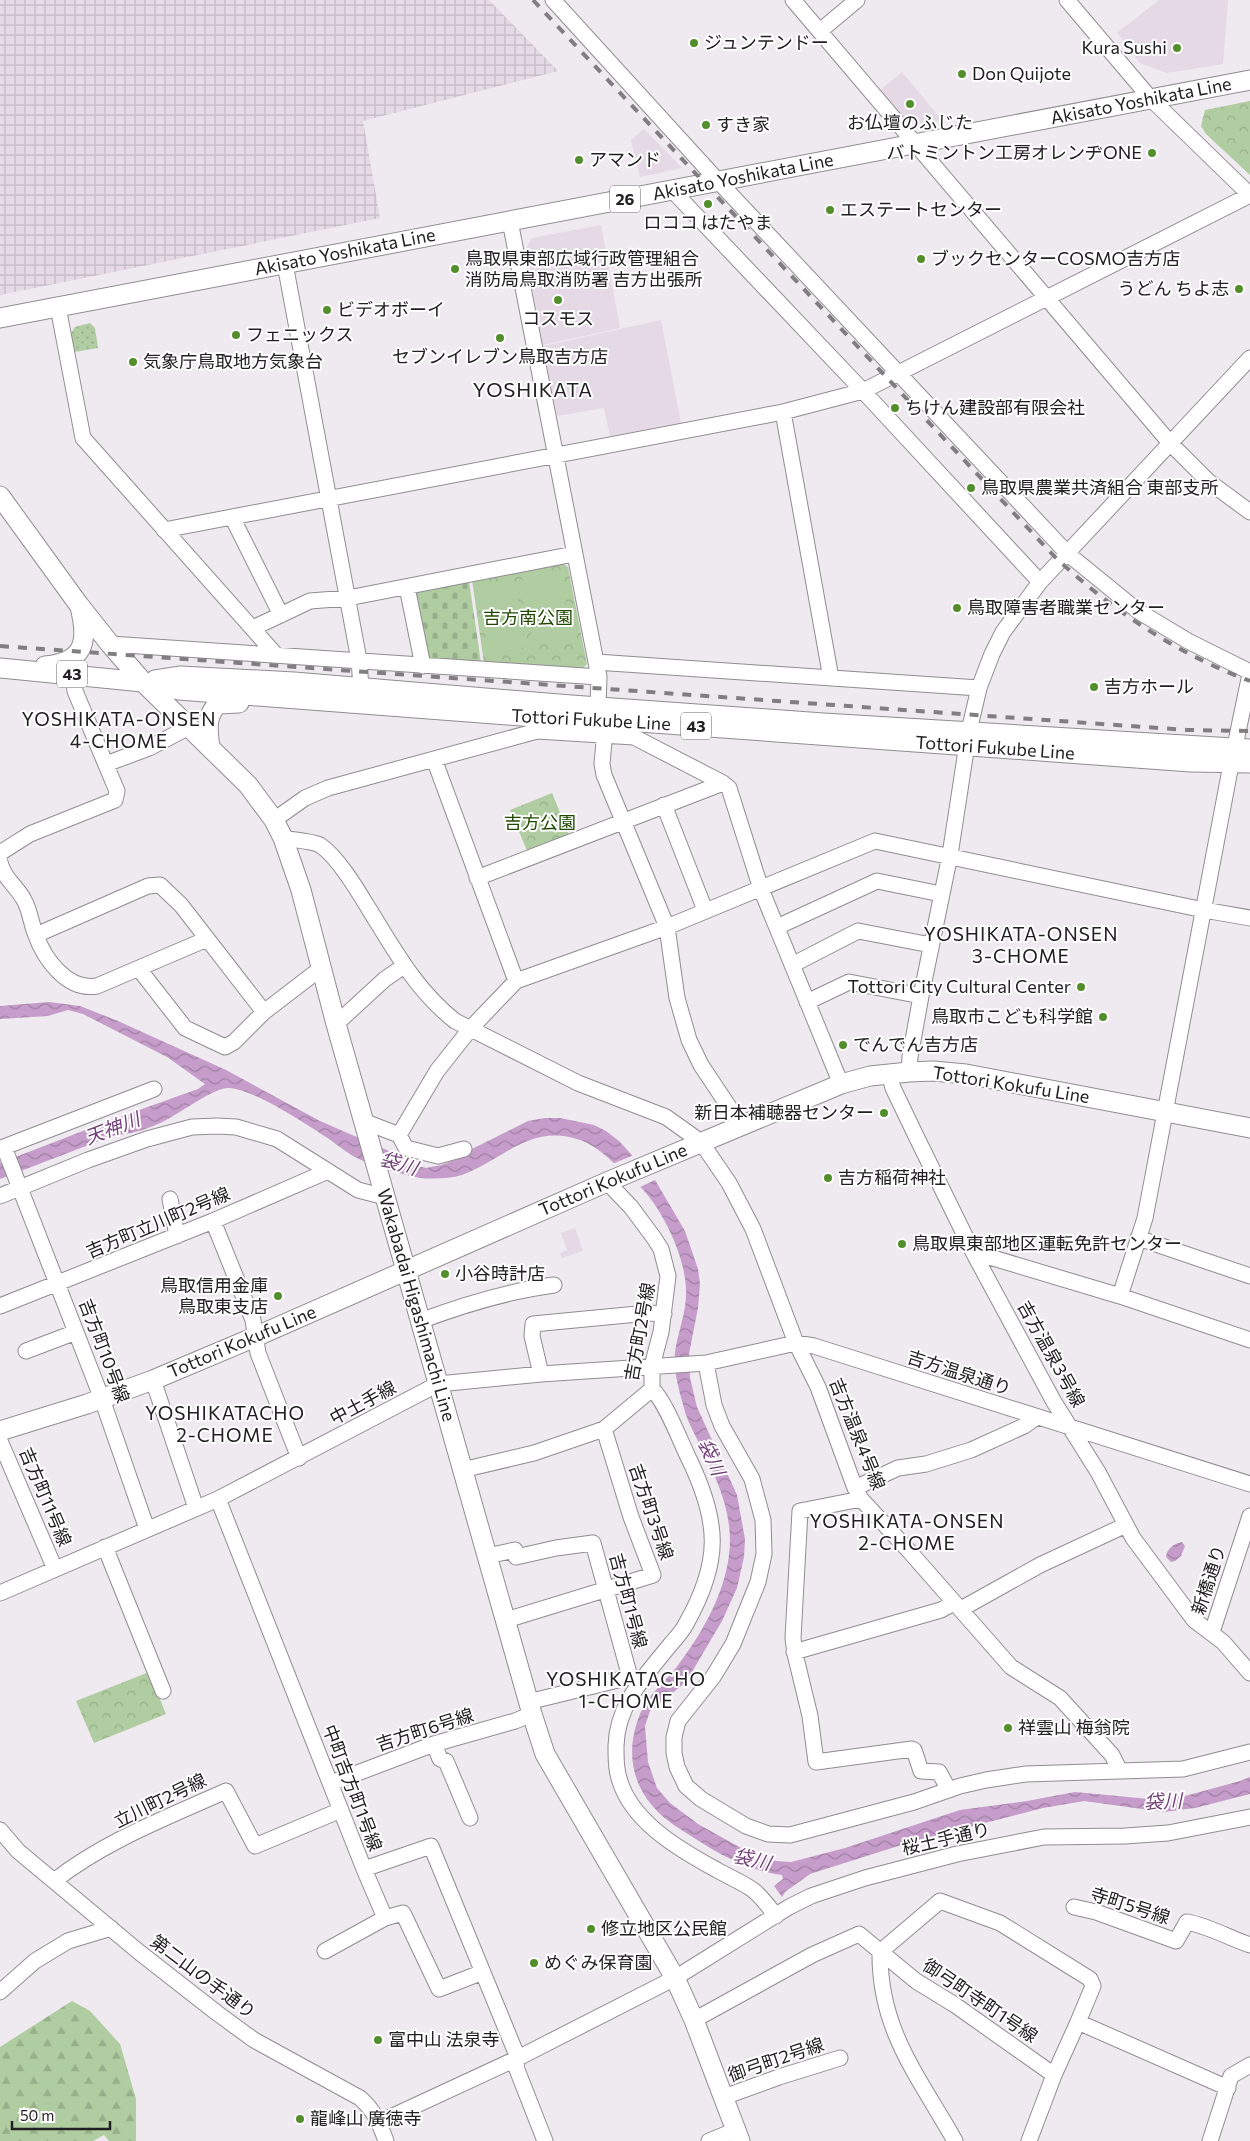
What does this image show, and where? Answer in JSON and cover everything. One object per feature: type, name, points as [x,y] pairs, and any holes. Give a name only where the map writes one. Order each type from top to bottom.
[{"type":"main road","name":"Akisato Yoshikata Line","points":[[0,318],[1250,80]]},
{"type":"main road","name":"Wakabadai Higashimachi Line","points":[[0,496],[79,605],[110,644],[143,682],[248,785],[274,820],[283,838],[301,890],[320,969],[530,1708],[545,1754],[675,1978],[694,2020],[738,2136]]},
{"type":"main road","points":[[6,669],[62,664],[75,658],[83,642],[85,626],[79,605]]},
{"type":"main road","name":"Tottori Fukube Line","points":[[6,669],[143,682],[179,690],[560,719],[1238,753],[1250,763]]},
{"type":"main road","name":"Tottori Fukube Line","points":[[143,682],[181,676],[294,682],[360,688],[601,721]]},
{"type":"main road","points":[[210,748],[209,715],[218,704],[256,704],[287,699]]},
{"type":"main road","name":"Tottori Kokufu Line","points":[[0,1431],[102,1399],[153,1380],[609,1181],[840,1084],[889,1074],[910,1072],[933,1071],[966,1074],[1250,1128]]},
{"type":"street","points":[[553,0],[718,181],[1068,554],[1138,611],[1188,641],[1250,673],[1238,753],[1204,910],[1145,1218],[1120,1296]]},
{"type":"street","points":[[793,0],[1170,443],[1208,481],[1250,512]]},
{"type":"street","points":[[820,31],[856,0]]},
{"type":"street","points":[[164,530],[783,412],[863,391],[1250,195],[1152,99],[1067,0]]},
{"type":"street","points":[[672,190],[863,391],[1040,582]]},
{"type":"street","points":[[510,221],[598,670],[602,764],[667,927],[677,998],[689,1040],[701,1065],[741,1125]]},
{"type":"street","points":[[285,264],[359,660],[360,688]]},
{"type":"street","points":[[58,307],[83,438],[276,655]]},
{"type":"street","points":[[910,1072],[910,1057],[950,856],[968,738],[979,688],[1003,632],[1040,582],[1250,358]]},
{"type":"street","points":[[783,412],[832,678]]},
{"type":"street","points":[[232,517],[281,615]]},
{"type":"street","points":[[253,628],[310,601],[348,598],[574,554]]},
{"type":"street","points":[[407,586],[422,666]]},
{"type":"street","points":[[110,644],[359,660],[422,666],[832,678],[979,688]]},
{"type":"street","points":[[0,853],[30,834],[116,800],[118,791],[75,691],[73,674]]},
{"type":"street","points":[[274,820],[315,793],[537,731],[601,721],[729,788],[761,889],[840,1084]]},
{"type":"street","points":[[106,764],[149,748],[189,727]]},
{"type":"street","points":[[434,759],[516,981]]},
{"type":"street","points":[[477,878],[722,783]]},
{"type":"street","points":[[664,805],[705,910]]},
{"type":"street","points":[[283,838],[320,844],[337,862],[362,896],[404,966],[419,987],[455,1021],[578,1083],[666,1117],[701,1142]]},
{"type":"street","points":[[399,1135],[437,1071],[471,1028],[516,981],[667,927],[875,841],[1250,918]]},
{"type":"street","points":[[0,862],[2,870],[26,903],[36,935],[67,981],[80,985],[97,986],[206,939]]},
{"type":"street","points":[[776,927],[877,881],[941,894]]},
{"type":"street","points":[[36,935],[154,885],[160,885],[176,900],[264,1012]]},
{"type":"street","points":[[792,965],[858,931],[931,945]]},
{"type":"street","points":[[336,1024],[385,979],[404,966]]},
{"type":"street","points":[[139,969],[185,1028],[215,1044],[229,1046],[264,1012],[320,969]]},
{"type":"street","points":[[807,1002],[849,982],[921,996]]},
{"type":"street","name":"吉方温泉3号線","points":[[889,1074],[893,1088],[973,1252],[1054,1402],[1071,1427],[1133,1538],[1194,1620],[1212,1632]]},
{"type":"street","points":[[3,1150],[154,1089]]},
{"type":"street","points":[[0,1196],[19,1186],[147,1139],[192,1127],[217,1126],[236,1127],[277,1139],[358,1190],[384,1192]]},
{"type":"street","points":[[365,1126],[399,1135],[406,1148],[438,1156],[464,1149]]},
{"type":"street","name":"吉方温泉4号線","points":[[701,1142],[729,1184],[753,1229],[796,1343],[818,1387],[858,1493],[1011,1667],[1060,1698],[1112,1755],[1120,1771]]},
{"type":"street","name":"吉方町10号線","points":[[3,1150],[58,1284],[102,1399],[148,1529]]},
{"type":"street","name":"吉方町立川町2号線","points":[[0,1306],[177,1236],[328,1171]]},
{"type":"street","name":"吉方町2号線","points":[[462,1470],[534,1453],[604,1429],[652,1389],[668,1276],[661,1249],[631,1207],[609,1181]]},
{"type":"street","points":[[170,1198],[177,1236]]},
{"type":"street","points":[[213,1221],[253,1320],[258,1354],[299,1458]]},
{"type":"street","points":[[1138,1238],[1250,1276]]},
{"type":"street","points":[[973,1252],[1120,1296],[1250,1340]]},
{"type":"street","points":[[420,1321],[501,1295],[554,1285]]},
{"type":"street","points":[[541,1374],[532,1336],[533,1324],[648,1313],[664,1314]]},
{"type":"street","points":[[26,1350],[76,1332]]},
{"type":"street","name":"吉方温泉通り","points":[[655,1366],[703,1363],[796,1343],[814,1346],[1250,1484]]},
{"type":"street","points":[[703,1363],[714,1405],[722,1426],[752,1479],[763,1520],[764,1554],[758,1582],[733,1644],[713,1677],[678,1721],[674,1737],[674,1753],[677,1767],[686,1786],[701,1799],[746,1826],[768,1834],[790,1835],[914,1802],[986,1780],[1026,1774],[1183,1770],[1250,1752]]},
{"type":"street","name":"中土手線","points":[[0,1593],[218,1499],[438,1384],[655,1366]]},
{"type":"street","points":[[153,1380],[196,1508]]},
{"type":"street","points":[[652,1389],[665,1409],[706,1497],[712,1532],[711,1565],[686,1626],[632,1682],[618,1721],[616,1768],[622,1788],[635,1810],[664,1837],[753,1890],[776,1916]]},
{"type":"street","points":[[950,1790],[940,1772],[921,1771],[912,1749],[816,1762],[810,1716],[794,1652],[793,1638],[800,1511],[858,1493],[898,1468],[926,1464],[972,1450],[1024,1426],[1037,1417]]},
{"type":"street","name":"吉方町3号線","points":[[506,1620],[653,1575],[631,1517],[604,1429]]},
{"type":"street","name":"吉方町11号線","points":[[0,1441],[55,1569]]},
{"type":"street","name":"中町吉方町1号線","points":[[218,1499],[364,1869],[430,1846],[518,2058],[516,2067],[546,2141]]},
{"type":"street","name":"新橋通り","points":[[1250,1516],[1212,1632],[1250,1673]]},
{"type":"street","points":[[794,1652],[958,1606],[1126,1525]]},
{"type":"street","name":"吉方町1号線","points":[[487,1556],[514,1550],[516,1556],[593,1543],[606,1588],[632,1682],[530,1708]]},
{"type":"street","points":[[105,1547],[163,1691]]},
{"type":"street","name":"吉方町6号線","points":[[331,1783],[434,1744],[515,1721],[530,1708]]},
{"type":"street","points":[[434,1744],[440,1759],[446,1762],[470,1818]]},
{"type":"street","name":"立川町2号線","points":[[54,1880],[69,1869],[140,1829],[226,1790],[255,1846],[341,1810]]},
{"type":"street","name":"桜土手通り","points":[[380,2122],[518,2058],[675,1978],[798,1902],[811,1896],[866,1878],[957,1854],[1044,1837],[1125,1836],[1168,1833],[1250,1817]]},
{"type":"street","name":"第二山の手通り","points":[[0,1830],[18,1851],[217,2013],[254,2040],[360,2098],[368,2105],[380,2122],[386,2141]]},
{"type":"street","points":[[364,1869],[384,1918]]},
{"type":"street","points":[[955,2141],[905,2059],[887,2014],[880,1969],[880,1952],[940,1901],[1000,1923],[1090,1979],[1093,1986],[1054,2075],[1029,2141]]},
{"type":"street","name":"寺町5号線","points":[[1074,1908],[1096,1912],[1176,1941],[1187,1922],[1201,1924],[1228,1938],[1250,1945]]},
{"type":"street","points":[[325,1952],[384,1918],[403,1913],[439,1989],[483,1972]]},
{"type":"street","points":[[0,1992],[35,1961],[68,1941],[111,1928]]},
{"type":"street","name":"御弓町寺町1号線","points":[[694,2020],[812,1955],[859,1934],[916,1981],[955,2005],[1054,2075]]},
{"type":"street","points":[[1078,2022],[1228,2088]]},
{"type":"street","name":"御弓町2号線","points":[[724,2097],[840,2058]]},
{"type":"street","points":[[1210,2141],[1232,2076],[1250,2065]]},
{"type":"street","points":[[709,2141],[738,2136]]},
{"type":"shaded area","points":[[0,0],[489,0],[558,71],[363,121],[380,218],[0,295]]},
{"type":"shaded area","name":"Kura Sushi","points":[[1159,0],[1228,0],[1223,64],[1167,73],[1140,63],[1117,33]]},
{"type":"shaded area","name":"お仏壇のふじた","points":[[902,72],[942,120],[920,124],[903,118],[880,90]]},
{"type":"shaded area","points":[[644,129],[682,168],[640,177],[631,140]]},
{"type":"shaded area","points":[[601,225],[620,328],[543,345],[525,250],[532,238]]},
{"type":"shaded area","points":[[661,320],[681,423],[610,436],[604,408],[557,416],[543,346]]},
{"type":"shaded area","points":[[575,1228],[583,1251],[562,1258],[560,1253],[567,1250],[561,1233]]},
{"type":"green space","points":[[1250,101],[1250,175],[1206,134],[1201,126],[1205,110]]},
{"type":"green space","points":[[90,323],[95,328],[98,348],[74,352],[70,335],[75,327]]},
{"type":"green space","name":"吉方南公園","points":[[562,563],[568,567],[587,664],[582,669],[484,663],[472,580]]},
{"type":"green space","points":[[560,573],[566,603],[526,610],[521,580]]},
{"type":"green space","points":[[469,581],[481,663],[426,660],[413,592]]},
{"type":"green space","points":[[515,581],[520,611],[482,618],[477,588]]},
{"type":"green space","points":[[567,609],[572,639],[533,646],[528,616]]},
{"type":"green space","points":[[521,618],[526,647],[488,654],[483,625]]},
{"type":"green space","name":"吉方公園","points":[[552,793],[570,837],[528,853],[510,810]]},
{"type":"green space","points":[[149,1672],[166,1714],[94,1743],[76,1701]]},
{"type":"green space","points":[[72,2001],[90,2011],[120,2044],[136,2099],[136,2141],[109,2141],[104,2135],[93,2141],[0,2141],[0,2047]]},
{"type":"water","points":[[49,1002],[80,1006],[118,1021],[226,1070],[320,1121],[389,1151],[403,1162],[426,1168],[441,1165],[455,1160],[468,1151],[528,1121],[560,1118],[594,1125],[606,1131],[619,1141],[655,1180],[685,1231],[698,1269],[700,1284],[698,1308],[689,1354],[690,1378],[697,1407],[737,1495],[745,1539],[744,1557],[737,1588],[722,1621],[686,1682],[650,1711],[645,1726],[648,1762],[657,1788],[670,1803],[698,1824],[750,1853],[776,1861],[791,1862],[845,1848],[960,1810],[1075,1792],[1149,1799],[1185,1796],[1250,1777],[1250,1794],[1195,1808],[1164,1812],[1084,1801],[1043,1808],[914,1841],[810,1874],[785,1892],[782,1897],[774,1886],[783,1879],[782,1875],[741,1864],[728,1858],[665,1819],[643,1794],[633,1764],[634,1731],[643,1707],[684,1657],[710,1615],[722,1586],[730,1541],[727,1513],[719,1486],[687,1418],[677,1380],[675,1352],[686,1297],[682,1264],[673,1238],[661,1214],[646,1193],[594,1147],[580,1140],[562,1136],[532,1139],[462,1175],[430,1179],[406,1175],[359,1159],[281,1109],[253,1095],[229,1088],[207,1096],[153,1126],[112,1136],[0,1179],[0,1163],[198,1089],[205,1084],[167,1057],[83,1014],[68,1010],[48,1016],[0,1019],[0,1006]]},
{"type":"water","points":[[1182,1542],[1185,1546],[1181,1556],[1171,1562],[1166,1557],[1167,1552],[1173,1545]]},
{"type":"pier","points":[[634,1155],[657,1179],[638,1188],[612,1164]]},
{"type":"railway","points":[[533,0],[1054,556],[1121,612],[1171,644],[1196,658],[1250,681]]},
{"type":"railway","points":[[0,646],[1187,730],[1250,731]]},
{"type":"place","name":"ジュンテンドー","points":[[694,43]]},
{"type":"place","name":"Kura Sushi","points":[[1177,48]]},
{"type":"place","name":"Don Quijote","points":[[962,74]]},
{"type":"place","name":"お仏壇のふじた","points":[[910,104]]},
{"type":"place","name":"すき家","points":[[706,125]]},
{"type":"place","name":"バトミントン工房オレンヂONE","points":[[1152,153]]},
{"type":"place","name":"アマンド","points":[[579,160]]},
{"type":"place","name":"ロココ はたやま","points":[[708,204]]},
{"type":"place","name":"エステートセンター","points":[[830,210]]},
{"type":"place","name":"ブックセンターCOSMO吉方店","points":[[921,259]]},
{"type":"place","name":"鳥取県東部広域行政管理組合 消防局鳥取消防署 吉方出張所","points":[[455,269]]},
{"type":"place","name":"うどん ちよ志","points":[[1239,289]]},
{"type":"place","name":"コスモス","points":[[558,300]]},
{"type":"place","name":"ビデオボーイ","points":[[327,310]]},
{"type":"place","name":"フェニックス","points":[[236,335]]},
{"type":"place","name":"セブンイレブン鳥取吉方店","points":[[500,338]]},
{"type":"place","name":"気象庁鳥取地方気象台","points":[[133,362]]},
{"type":"place","name":"ちけん建設部有限会社","points":[[895,408]]},
{"type":"place","name":"鳥取県農業共済組合 東部支所","points":[[971,488]]},
{"type":"place","name":"鳥取障害者職業センター","points":[[957,608]]},
{"type":"place","name":"吉方ホール","points":[[1094,687]]},
{"type":"place","name":"Tottori City Cultural Center","points":[[1081,987]]},
{"type":"place","name":"鳥取市こども科学館","points":[[1103,1017]]},
{"type":"place","name":"でんでん吉方店","points":[[843,1045]]},
{"type":"place","name":"新日本補聴器センター","points":[[884,1113]]},
{"type":"place","name":"吉方稲荷神社","points":[[828,1178]]},
{"type":"place","name":"鳥取県東部地区運転免許センター","points":[[902,1244]]},
{"type":"place","name":"小谷時計店","points":[[445,1274]]},
{"type":"place","name":"鳥取信用金庫 鳥取東支店","points":[[278,1296]]},
{"type":"place","name":"祥雲山 梅翁院","points":[[1008,1728]]},
{"type":"place","name":"修立地区公民館","points":[[591,1929]]},
{"type":"place","name":"めぐみ保育園","points":[[534,1963]]},
{"type":"place","name":"富中山 法泉寺","points":[[378,2040]]},
{"type":"place","name":"龍峰山 廣徳寺","points":[[300,2119]]},
{"type":"district","name":"YOSHIKATA","points":[[533,390]]},
{"type":"district","name":"YOSHIKATA-ONSEN 4-CHOME","points":[[119,730]]},
{"type":"district","name":"YOSHIKATA-ONSEN 3-CHOME","points":[[1021,945]]},
{"type":"district","name":"YOSHIKATACHO 2-CHOME","points":[[225,1424]]},
{"type":"district","name":"YOSHIKATA-ONSEN 2-CHOME","points":[[907,1532]]},
{"type":"district","name":"YOSHIKATACHO 1-CHOME","points":[[626,1690]]},
{"type":"water label","name":"天神川","points":[[112,1128]]},
{"type":"water label","name":"袋川","points":[[399,1163]]},
{"type":"water label","name":"袋川","points":[[712,1457]]},
{"type":"water label","name":"袋川","points":[[1163,1801]]},
{"type":"water label","name":"袋川","points":[[752,1859]]}]
